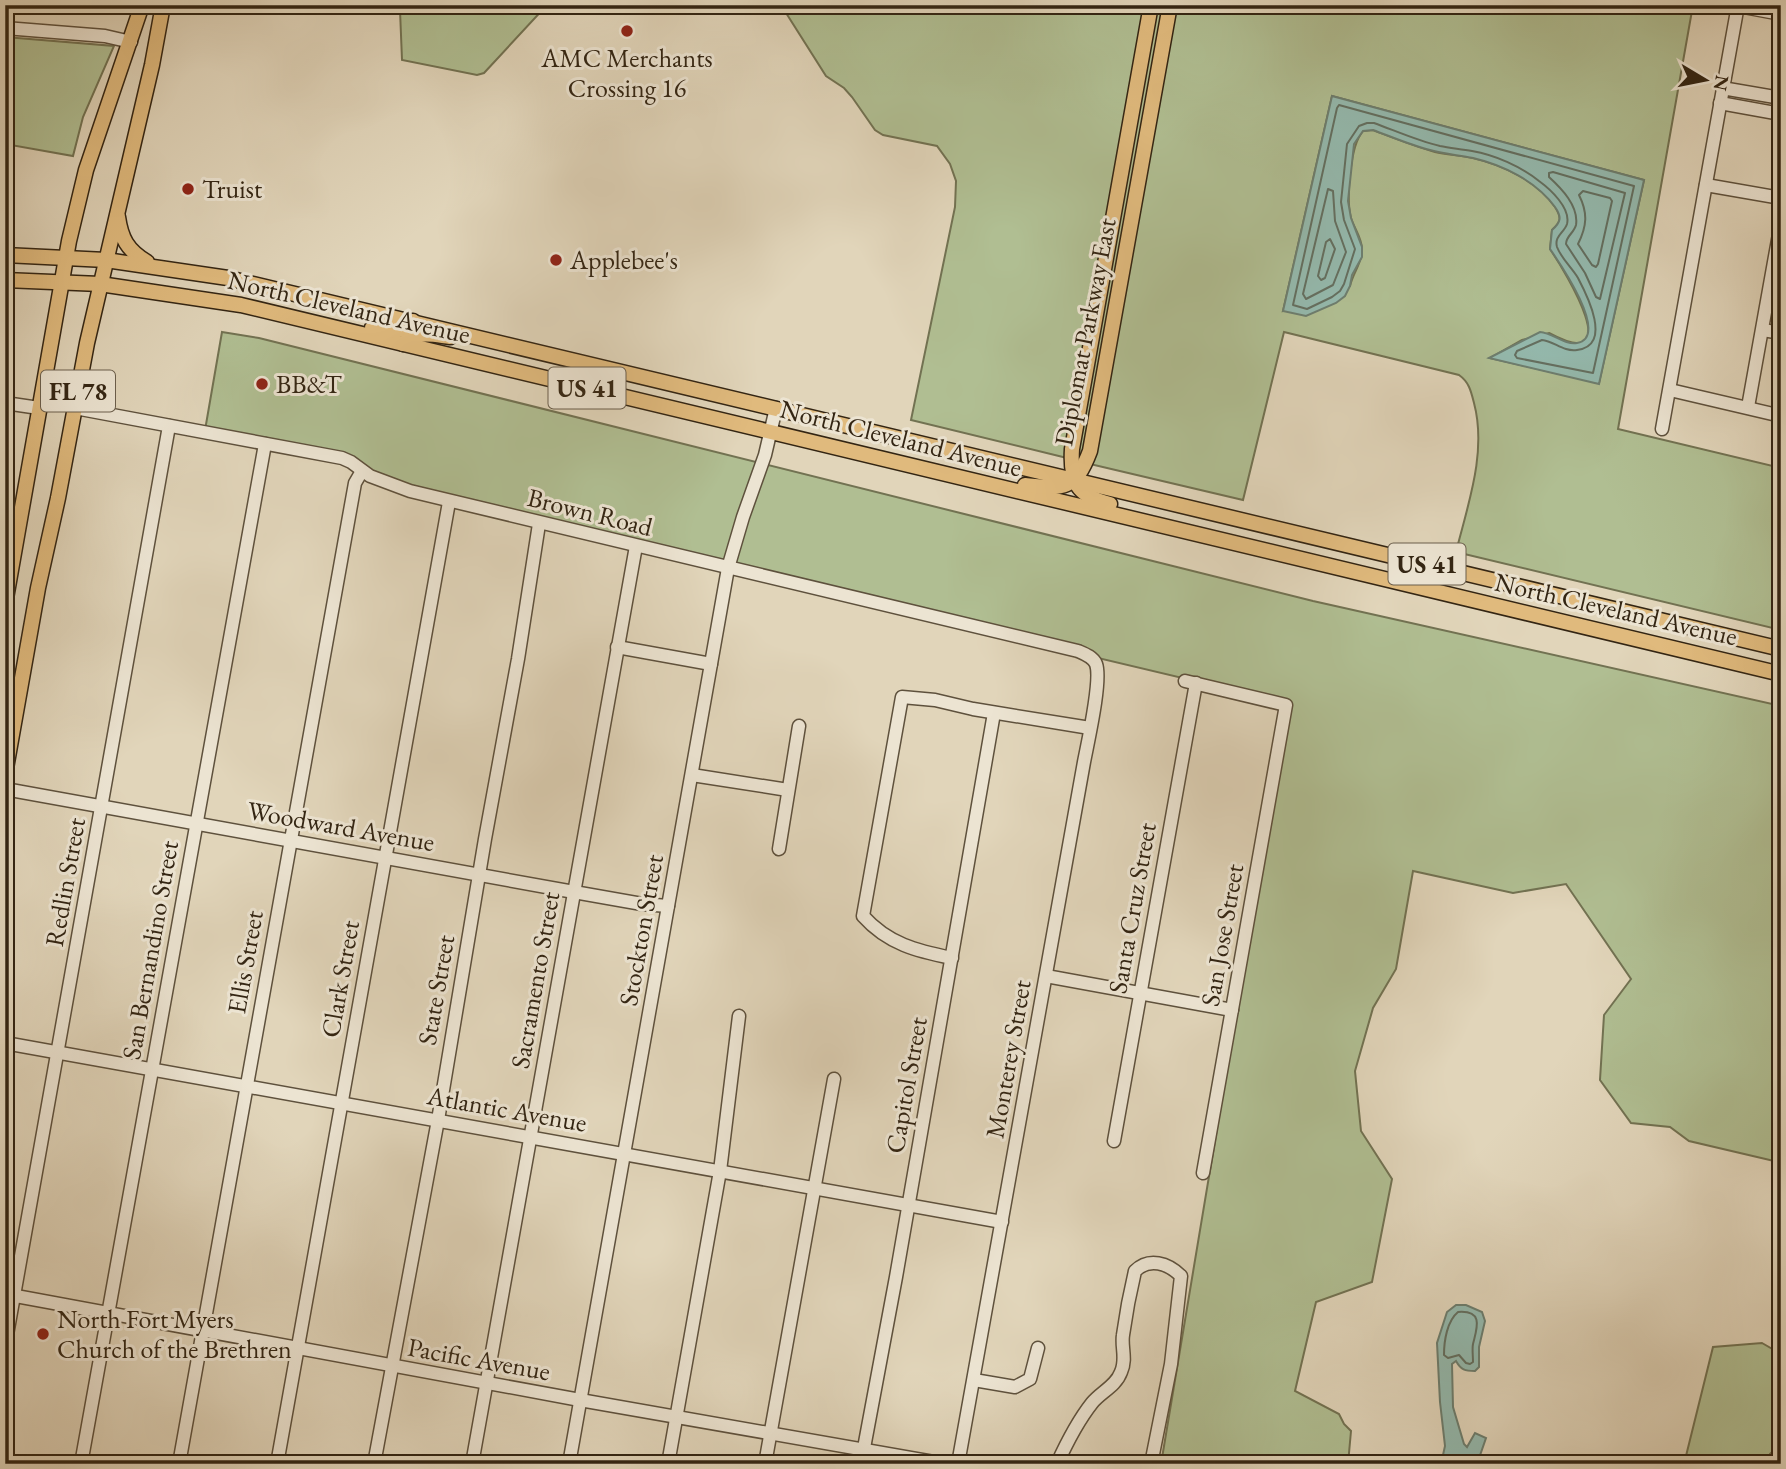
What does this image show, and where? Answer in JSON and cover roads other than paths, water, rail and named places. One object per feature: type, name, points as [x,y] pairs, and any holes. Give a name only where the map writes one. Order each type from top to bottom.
[{"type":"main road","name":"FL 78","points":[[5,604],[66,257],[86,170],[142,5]]},
{"type":"main road","name":"FL 78","points":[[5,774],[38,588],[100,284],[152,65],[163,5]]},
{"type":"main road","name":"Diplomat Parkway East","points":[[1074,479],[1072,449],[1151,5]]},
{"type":"main road","name":"Diplomat Parkway East","points":[[1074,479],[1084,467],[1096,423],[1170,5]]},
{"type":"main road","points":[[117,212],[125,244],[133,254],[154,266]]},
{"type":"main road","name":"North Cleveland Avenue","points":[[5,255],[106,260],[228,278],[1781,649]]},
{"type":"main road","name":"North Cleveland Avenue","points":[[5,280],[100,284],[203,298],[307,321],[1781,674]]},
{"type":"main road","points":[[307,321],[393,331],[410,326],[413,321]]},
{"type":"main road","points":[[403,344],[419,334],[500,342]]},
{"type":"main road","points":[[967,479],[1057,489],[1074,479],[1080,491],[1099,502],[1191,523],[1287,556]]},
{"type":"street","points":[[1662,429],[1738,6],[1781,14]]},
{"type":"street","points":[[5,28],[105,36],[131,42]]},
{"type":"street","points":[[1722,88],[1781,99]]},
{"type":"street","points":[[1720,103],[1781,114]]},
{"type":"street","points":[[1706,185],[1781,198]]},
{"type":"street","points":[[1748,407],[1781,223]]},
{"type":"street","points":[[1763,330],[1781,333]]},
{"type":"street","points":[[1670,390],[1781,416]]},
{"type":"street","points":[[5,403],[39,408]]},
{"type":"street","name":"Brown Road","points":[[75,408],[342,458],[362,471],[410,492],[1078,651],[1090,656],[1095,663]]},
{"type":"street","name":"Stockton Street","points":[[569,1464],[728,568],[765,455],[776,408]]},
{"type":"street","name":"Redlin Street","points":[[5,1346],[10,1295],[58,1052],[169,426]]},
{"type":"street","name":"San Bernandino Street","points":[[81,1464],[265,444]]},
{"type":"street","name":"Ellis Street","points":[[179,1464],[355,482],[362,471]]},
{"type":"street","name":"Clark Street","points":[[277,1464],[449,502]]},
{"type":"street","name":"State Street","points":[[374,1464],[438,1120],[539,524]]},
{"type":"street","name":"Sacramento Street","points":[[472,1464],[636,546]]},
{"type":"street","points":[[617,647],[711,664]]},
{"type":"street","name":"Monterey Street","points":[[958,1464],[1090,728],[1098,677],[1095,663]]},
{"type":"street","name":"San Jose Street","points":[[1191,682],[1286,705],[1203,1173]]},
{"type":"street","name":"Santa Cruz Street","points":[[1114,1141],[1191,682]]},
{"type":"street","points":[[952,958],[906,947],[873,928],[863,916],[902,697],[1090,728]]},
{"type":"street","name":"Capitol Street","points":[[861,1464],[994,713]]},
{"type":"street","points":[[779,849],[799,726]]},
{"type":"street","points":[[691,775],[788,790]]},
{"type":"street","name":"Woodward Avenue","points":[[5,789],[574,892],[668,906]]},
{"type":"street","points":[[1046,976],[1232,1010]]},
{"type":"street","points":[[668,1464],[720,1171],[739,1016]]},
{"type":"street","name":"Atlantic Avenue","points":[[5,1043],[1002,1222]]},
{"type":"street","points":[[765,1464],[834,1079]]},
{"type":"street","points":[[1057,1464],[1069,1437],[1084,1415],[1101,1393],[1112,1386],[1122,1370],[1125,1362],[1122,1338],[1135,1270],[1143,1263],[1153,1262],[1174,1269],[1181,1276],[1171,1364],[1151,1464]]},
{"type":"street","name":"Pacific Avenue","points":[[10,1295],[580,1401],[945,1464]]},
{"type":"street","points":[[974,1380],[1015,1387],[1031,1379],[1038,1348]]},
{"type":"water","points":[[1332,96],[1644,180],[1599,384],[1489,358],[1540,332],[1572,343],[1586,338],[1586,314],[1580,299],[1550,249],[1552,230],[1560,217],[1547,198],[1529,182],[1496,165],[1423,148],[1373,130],[1363,131],[1354,144],[1348,201],[1362,247],[1362,257],[1352,275],[1350,286],[1345,296],[1336,303],[1306,316],[1283,311]]},
{"type":"water","points":[[1456,1305],[1466,1305],[1482,1312],[1485,1321],[1479,1347],[1479,1367],[1475,1371],[1469,1371],[1456,1361],[1452,1364],[1453,1407],[1464,1444],[1467,1447],[1475,1433],[1486,1438],[1477,1464],[1441,1464],[1445,1446],[1437,1343],[1447,1312]]},
{"type":"place","name":"AMC Merchants Crossing 16","points":[[627,31]]},
{"type":"place","name":"Truist","points":[[188,189]]},
{"type":"place","name":"Applebee's","points":[[556,260]]},
{"type":"place","name":"BB&T","points":[[262,384]]},
{"type":"place","name":"North Fort Myers Church of the Brethren","points":[[43,1334]]}]
